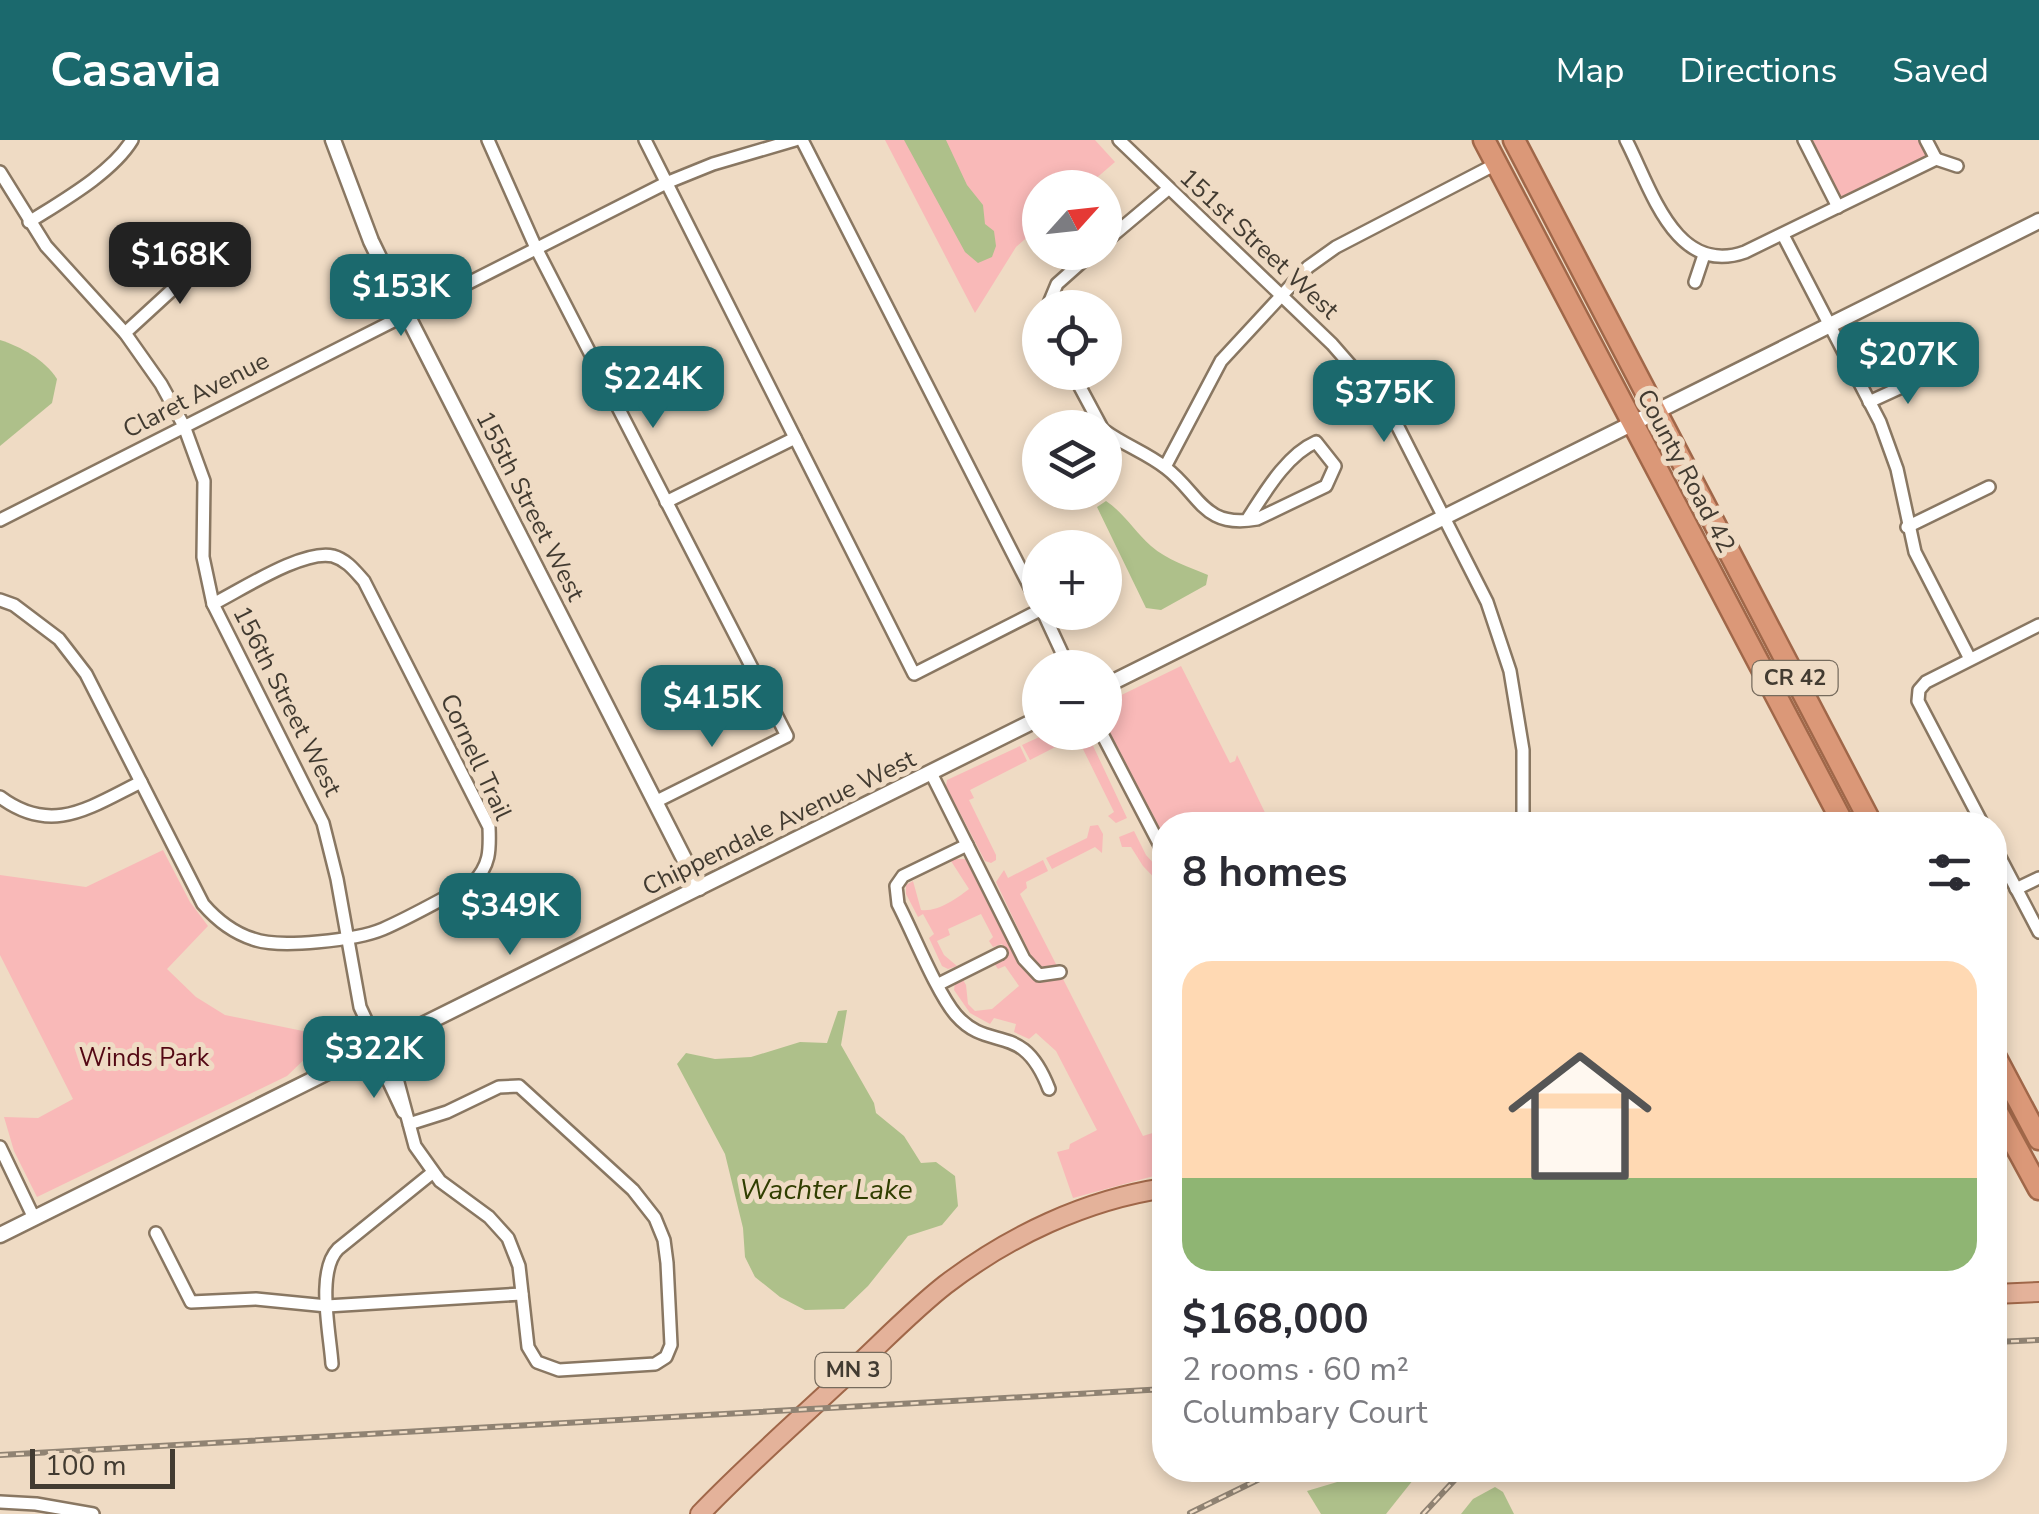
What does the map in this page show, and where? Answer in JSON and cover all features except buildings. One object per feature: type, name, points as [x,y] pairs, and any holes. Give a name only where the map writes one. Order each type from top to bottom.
[{"type":"highway","name":"County Road 42","points":[[1484,140],[1837,812]]},
{"type":"highway","name":"County Road 42","points":[[1514,140],[1863,812]]},
{"type":"highway","points":[[1766,676],[1798,695],[1863,812]]},
{"type":"highway","points":[[2007,1078],[2039,1138]]},
{"type":"highway","points":[[2007,1130],[2039,1190]]},
{"type":"main road","name":"MN 3","points":[[700,1514],[920,1307],[970,1268],[1016,1239],[1069,1214],[1152,1190]]},
{"type":"main road","points":[[2007,1293],[2039,1292]]},
{"type":"street","points":[[29,222],[76,192],[126,150],[132,140]]},
{"type":"street","name":"155th Street West","points":[[333,140],[370,240],[699,888]]},
{"type":"street","points":[[488,140],[536,248],[787,736],[655,802]]},
{"type":"street","points":[[644,140],[914,674],[1022,620]]},
{"type":"street","points":[[798,140],[1022,573]]},
{"type":"street","name":"Claret Avenue","points":[[0,520],[666,183],[713,164],[798,140]]},
{"type":"street","name":"151st Street West","points":[[1119,140],[1345,356],[1373,390],[1411,450],[1487,602],[1510,670],[1523,750],[1523,812]]},
{"type":"street","points":[[1626,140],[1676,236],[1704,255],[1734,256],[1936,159]]},
{"type":"street","points":[[1804,140],[1838,207]]},
{"type":"street","points":[[1926,140],[1936,159],[1957,166]]},
{"type":"street","points":[[1165,467],[1221,362],[1326,253],[1496,164]]},
{"type":"street","name":"156th Street West","points":[[0,172],[46,246],[125,333],[161,384],[184,426],[204,481],[202,558],[213,604],[323,822],[360,1006],[404,1095],[409,1124],[414,1146],[432,1172],[502,1230],[516,1256],[527,1342],[534,1358],[559,1370],[651,1364],[666,1357],[672,1341],[668,1263],[655,1218],[634,1190],[520,1086],[499,1086],[447,1112],[409,1124]]},
{"type":"street","points":[[1122,228],[1168,189]]},
{"type":"street","points":[[1122,678],[2039,222]]},
{"type":"street","points":[[1783,235],[1870,402],[1892,452],[1907,527],[1923,572],[1970,659]]},
{"type":"street","points":[[125,333],[210,254]]},
{"type":"street","points":[[1695,282],[1704,255]]},
{"type":"street","points":[[1054,290],[1073,270]]},
{"type":"street","points":[[1870,402],[1930,374]]},
{"type":"street","points":[[666,502],[796,438]]},
{"type":"street","points":[[1122,441],[1165,467],[1208,512],[1227,520],[1247,520],[1266,515],[1326,486],[1335,466],[1316,442],[1303,448],[1247,520]]},
{"type":"street","points":[[1907,527],[1989,487]]},
{"type":"street","name":"Cornell Trail","points":[[0,600],[14,605],[59,640],[86,674],[203,904],[215,918],[251,939],[273,944],[345,937],[383,929],[473,883],[484,872],[490,857],[489,827],[364,581],[351,566],[332,556],[308,556],[213,604]]},
{"type":"street","points":[[1976,812],[1918,701],[1919,696],[1926,682],[2039,625]]},
{"type":"street","name":"Chippendale Avenue West","points":[[0,1236],[1022,727]]},
{"type":"street","points":[[1110,750],[1152,830]]},
{"type":"street","points":[[930,772],[1024,959],[1039,976],[1060,972]]},
{"type":"street","points":[[0,797],[34,816],[54,818],[76,814],[140,782]]},
{"type":"street","points":[[966,845],[909,872],[896,886],[898,904],[960,1019],[974,1029],[1024,1048],[1043,1072],[1050,1089]]},
{"type":"street","points":[[2007,871],[2039,932]]},
{"type":"street","points":[[2016,889],[2039,878]]},
{"type":"street","points":[[939,984],[1001,953]]},
{"type":"street","points":[[0,1147],[34,1218]]},
{"type":"street","points":[[332,1364],[326,1275],[332,1254],[432,1172]]},
{"type":"street","points":[[156,1233],[191,1302],[256,1298],[328,1306],[522,1294]]},
{"type":"street","points":[[0,1502],[92,1514]]},
{"type":"green space","points":[[885,140],[1095,140],[1115,162],[1106,170],[1022,170],[1022,242],[975,313]]},
{"type":"green space","points":[[1803,140],[1925,140],[1935,160],[1838,207]]},
{"type":"green space","points":[[1181,666],[1230,763],[1237,755],[1265,812],[1152,812],[1152,815],[1119,750],[1122,750],[1122,695]]},
{"type":"green space","points":[[1020,746],[1027,761],[970,790],[974,798],[969,800],[996,855],[991,863],[985,861],[946,786],[947,780]]},
{"type":"green space","points":[[1025,750],[1050,750],[1030,760]]},
{"type":"green space","points":[[1083,750],[1095,750],[1127,818],[1116,823],[1108,816],[1114,812]]},
{"type":"green space","points":[[1098,825],[1103,834],[1102,853],[1095,847],[1052,869],[1046,858],[1087,838],[1090,826]]},
{"type":"green space","points":[[1134,831],[1152,862],[1152,875],[1131,847],[1122,847],[1119,837]]},
{"type":"green space","name":"Winds Park","points":[[163,850],[190,902],[208,926],[167,969],[196,997],[225,1015],[303,1031],[312,1052],[287,1076],[37,1197],[14,1151],[4,1117],[38,1118],[73,1099],[0,955],[0,875],[86,887]]},
{"type":"green space","points":[[969,859],[1019,963],[1041,982],[1062,977],[1143,1136],[1152,1133],[1152,1177],[1073,1198],[1057,1152],[1069,1149],[1070,1144],[1097,1130],[1056,1051],[1036,1033],[1029,1039],[1014,1032],[1016,1024],[994,1018],[990,1024],[970,1013],[954,990],[955,983],[962,978],[968,1004],[975,1011],[992,1009],[1019,986],[1005,966],[998,969],[993,962],[1007,955],[1002,944],[993,947],[989,941],[993,937],[981,914],[948,929],[950,935],[937,941],[944,955],[957,966],[942,966],[929,938],[934,934],[923,914],[918,917],[906,894],[906,885],[913,881],[921,910],[927,910],[964,893],[969,889],[951,861]]},
{"type":"green space","points":[[1043,860],[1048,871],[1026,882],[1027,888],[1020,894],[1057,966],[1046,971],[1036,966],[996,882],[1004,870],[1008,878]]},
{"type":"water","points":[[904,140],[946,140],[967,185],[983,205],[985,224],[994,231],[996,246],[992,257],[978,263],[965,252]]},
{"type":"water","points":[[0,340],[32,355],[57,379],[52,403],[0,446]]},
{"type":"water","points":[[1098,510],[1117,510],[1157,551],[1208,575],[1206,585],[1161,610],[1146,608],[1122,559],[1122,530],[1108,530]]},
{"type":"water","name":"Wachter Lake","points":[[847,1010],[841,1045],[876,1113],[904,1136],[921,1163],[936,1162],[955,1176],[958,1206],[942,1225],[908,1236],[844,1309],[805,1310],[755,1277],[745,1257],[743,1228],[725,1154],[677,1064],[686,1053],[715,1059],[751,1057],[800,1042],[827,1043],[838,1011]]},
{"type":"water","points":[[1337,1482],[1411,1482],[1386,1514],[1321,1514],[1307,1491]]},
{"type":"water","points":[[1495,1487],[1503,1492],[1514,1514],[1461,1514],[1473,1499]]},
{"type":"railway","points":[[2007,1341],[2039,1340]]},
{"type":"railway","points":[[0,1455],[1152,1390]]},
{"type":"railway","points":[[1190,1513],[1253,1482]]},
{"type":"railway","points":[[1423,1514],[1453,1482]]}]
